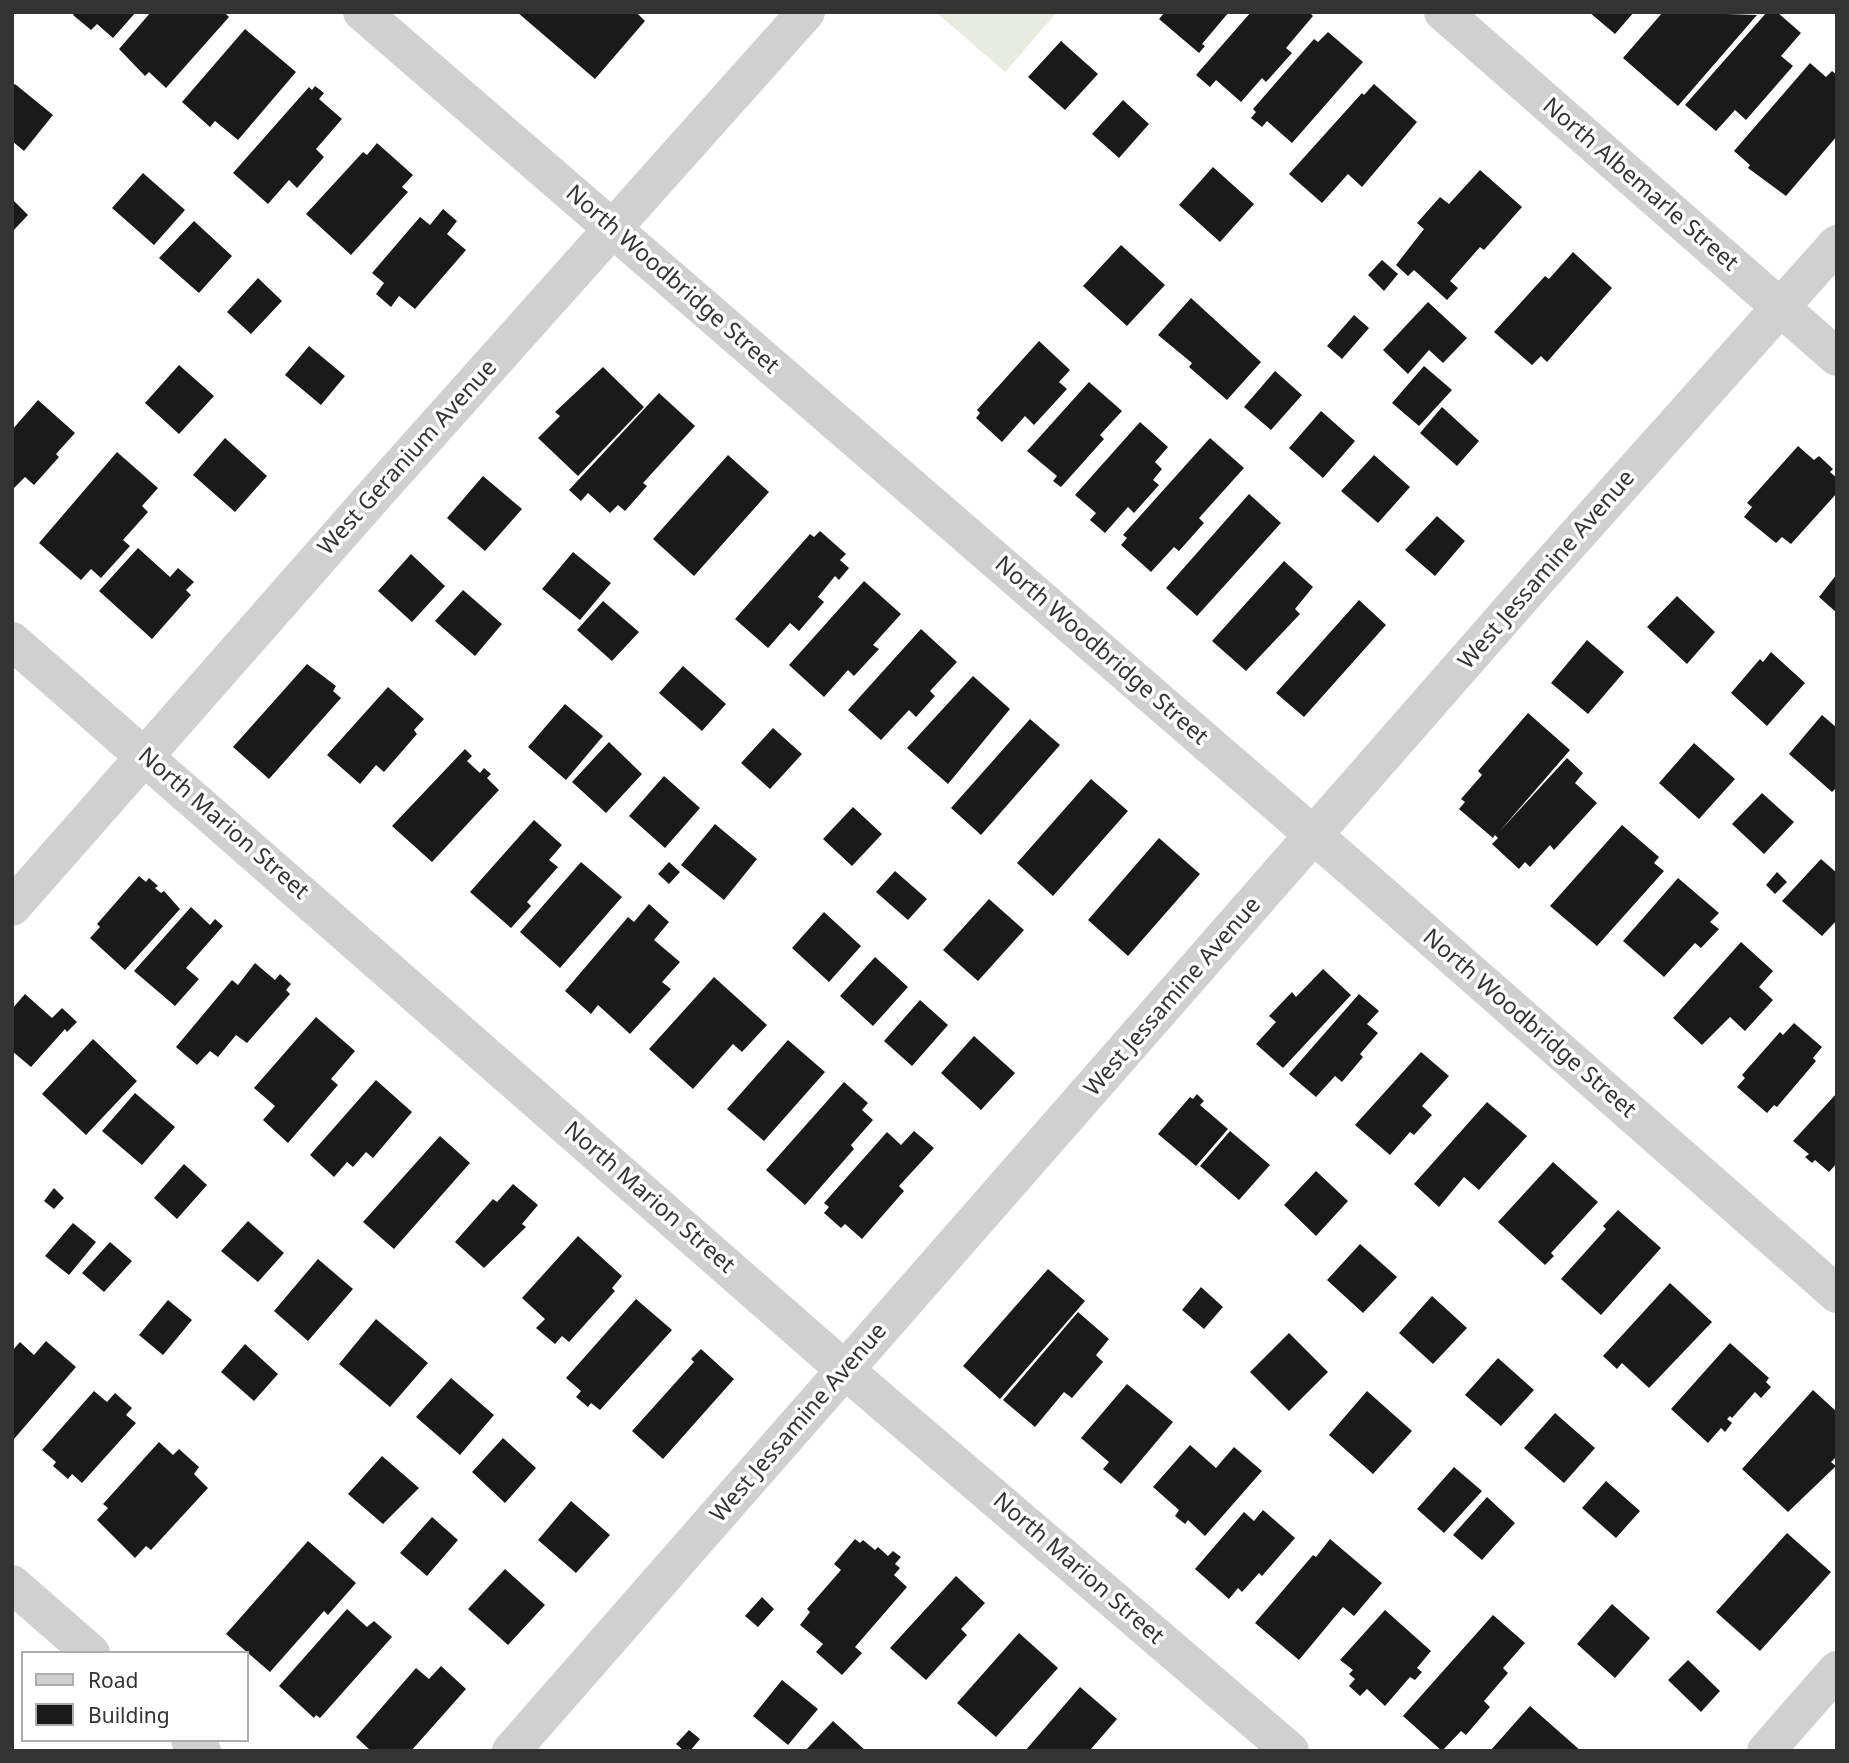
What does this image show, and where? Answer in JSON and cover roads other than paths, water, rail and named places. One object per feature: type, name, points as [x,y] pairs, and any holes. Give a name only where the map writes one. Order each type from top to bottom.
[{"type":"street","name":"North Woodbridge Street","points":[[362,12],[1315,836],[1837,1294]]},
{"type":"street","name":"West Geranium Avenue","points":[[12,907],[806,12]]},
{"type":"street","name":"North Albemarle Street","points":[[1443,12],[1837,357]]},
{"type":"street","name":"West Jessamine Avenue","points":[[511,1751],[1542,574],[1837,244]]},
{"type":"street","name":"North Marion Street","points":[[12,641],[845,1370],[1290,1751]]},
{"type":"street","points":[[12,1584],[88,1651]]},
{"type":"street","points":[[1766,1751],[1837,1670]]}]
